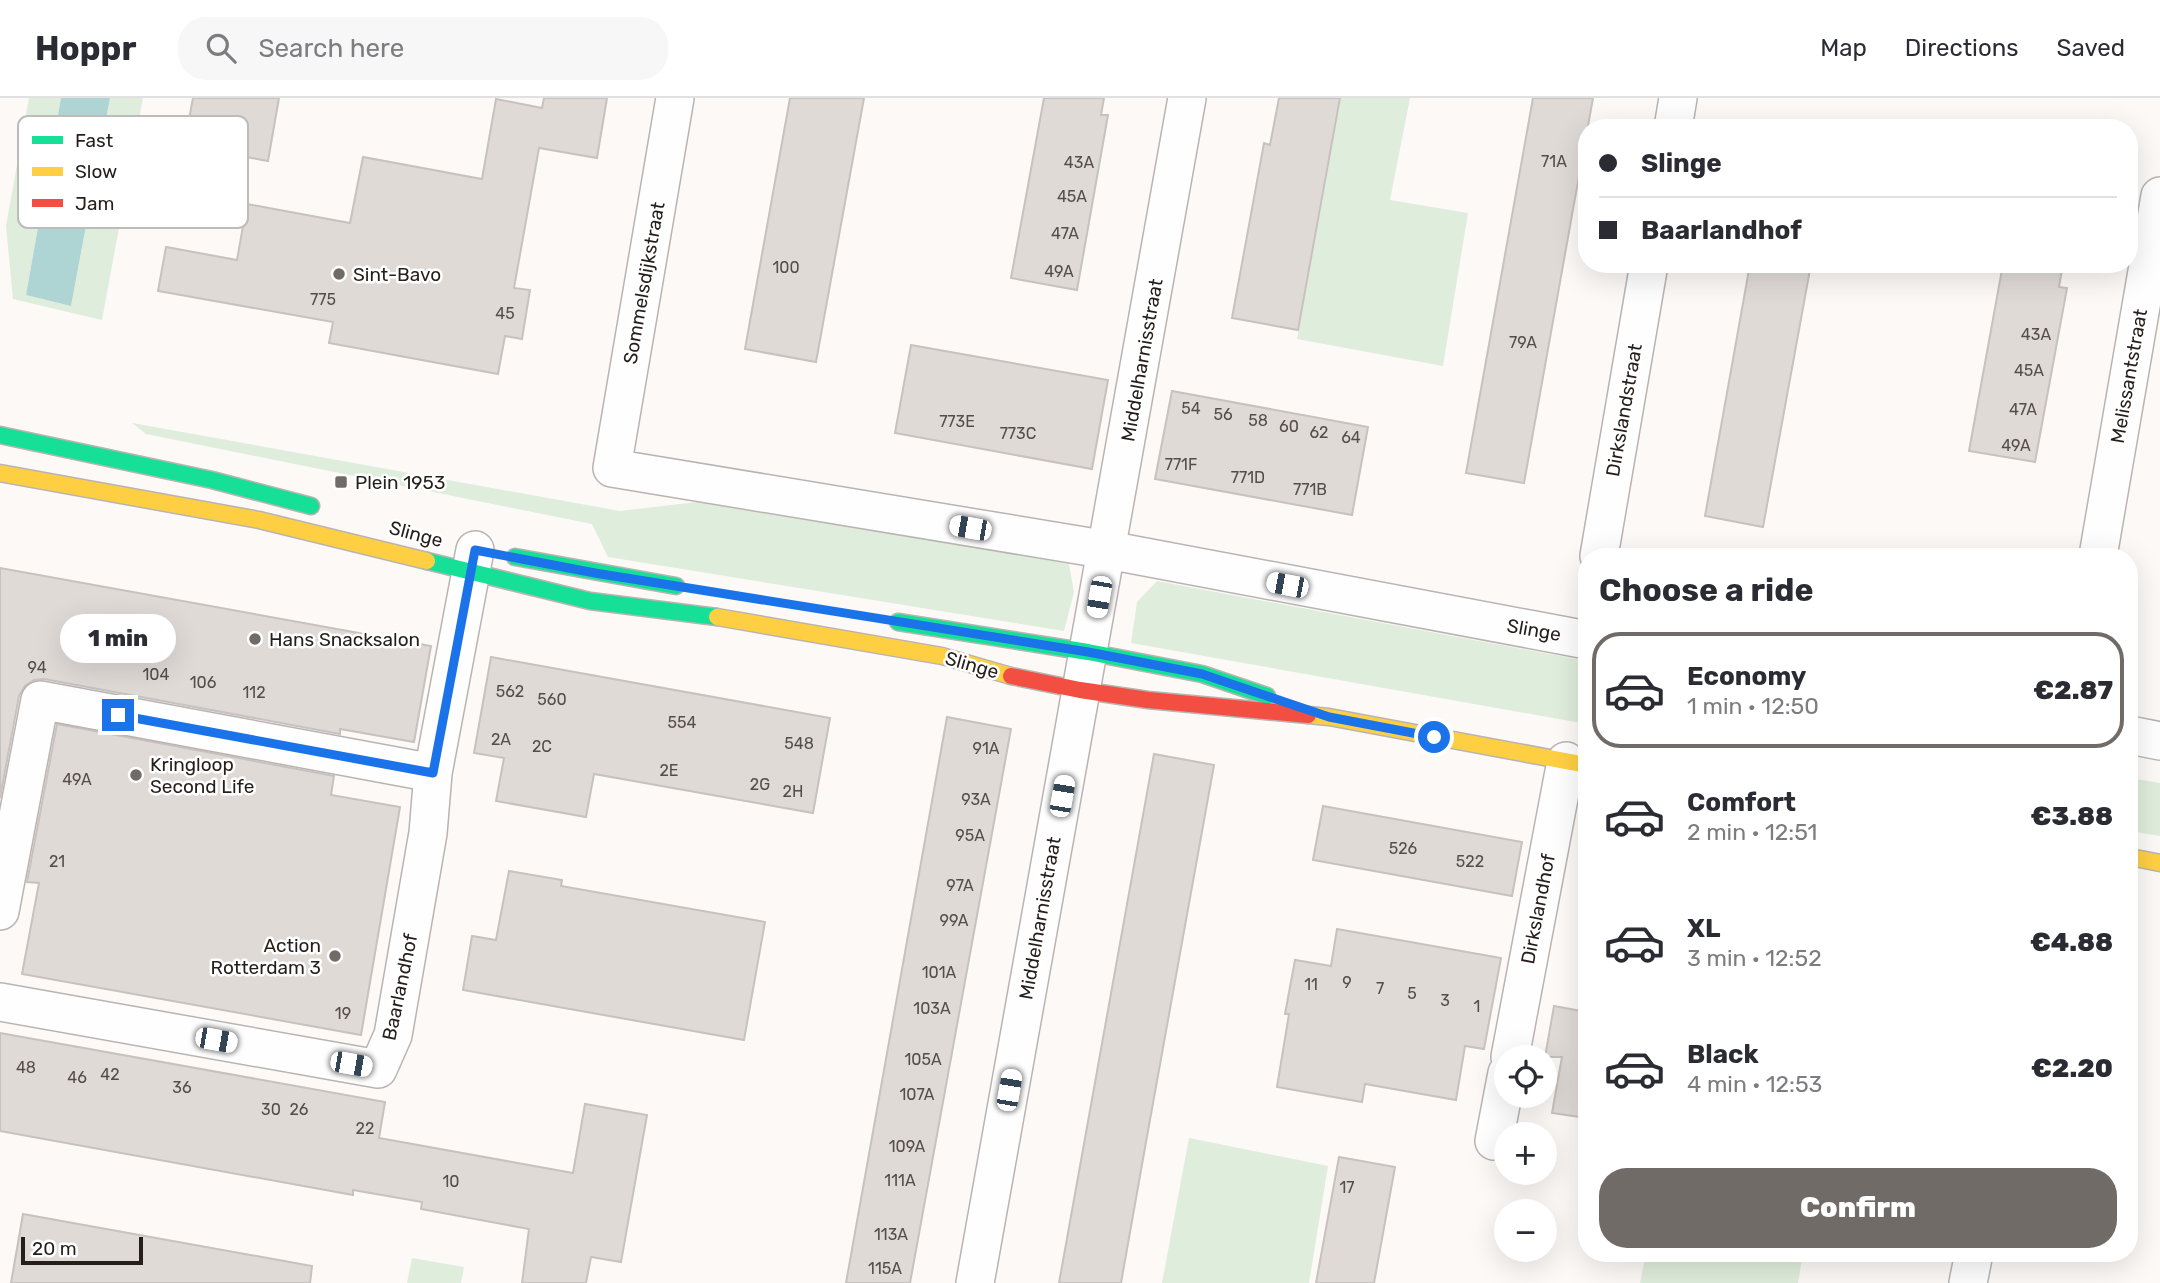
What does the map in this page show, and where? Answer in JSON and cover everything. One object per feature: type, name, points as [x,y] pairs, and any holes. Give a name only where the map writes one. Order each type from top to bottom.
[{"type":"street","name":"Sommelsdijkstraat","points":[[612,468],[675,98]]},
{"type":"street","name":"Middelharnisstraat","points":[[975,1283],[1187,98]]},
{"type":"street","points":[[1674,119],[1678,98]]},
{"type":"street","name":"Melissantstraat","points":[[2099,548],[2160,196]]},
{"type":"street","name":"Dirkslandstraat","points":[[1600,548],[1647,273]]},
{"type":"street","points":[[0,435],[212,480],[323,509]]},
{"type":"street","name":"Slinge","points":[[612,468],[1578,634]]},
{"type":"street","name":"Slinge","points":[[0,472],[259,520],[689,588]]},
{"type":"street","name":"Slinge","points":[[480,555],[590,601],[685,612],[942,656],[1017,678],[1080,690],[1148,700],[1329,717],[1577,763]]},
{"type":"street","name":"Baarlandhof","points":[[0,1002],[378,1069],[393,1035],[428,833],[433,773],[480,555]]},
{"type":"street","name":"Slinge","points":[[877,619],[1088,652],[1202,674],[1329,717]]},
{"type":"street","points":[[0,911],[40,700],[433,773]]},
{"type":"street","points":[[2138,737],[2160,741]]},
{"type":"street","name":"Dirkslandhof","points":[[1513,1045],[1577,763]]},
{"type":"street","points":[[2138,859],[2160,863]]},
{"type":"street","points":[[1968,1283],[1972,1262]]},
{"type":"green space","points":[[29,98],[61,98],[58,116],[26,116]]},
{"type":"green space","points":[[110,98],[143,98],[140,116],[107,116]]},
{"type":"green space","points":[[1341,98],[1410,98],[1390,200],[1468,213],[1443,366],[1297,339]]},
{"type":"green space","points":[[18,159],[18,228],[38,228],[26,295],[71,306],[86,228],[119,228],[102,320],[13,299],[6,226]]},
{"type":"green space","points":[[132,423],[620,511],[714,500],[750,505],[1069,564],[1074,592],[1064,631],[608,557],[592,524],[146,434]]},
{"type":"green space","points":[[1157,581],[1578,659],[1578,722],[1131,643],[1137,602]]},
{"type":"green space","points":[[2138,779],[2160,783],[2160,836],[2138,832]]},
{"type":"green space","points":[[1189,1138],[1328,1166],[1309,1283],[1162,1283]]},
{"type":"green space","points":[[412,1258],[464,1267],[461,1283],[407,1283]]},
{"type":"green space","points":[[1644,1262],[1802,1262],[1798,1283],[1640,1283]]},
{"type":"water","points":[[61,98],[110,98],[107,116],[58,116]]},
{"type":"water","points":[[38,228],[86,228],[71,306],[26,295]]},
{"type":"building","points":[[193,98],[279,98],[268,161],[248,157],[248,116],[190,116]]},
{"type":"building","name":"Sint-Bavo","points":[[544,98],[607,98],[597,158],[539,148],[514,288],[530,290],[522,339],[505,336],[498,374],[329,343],[333,322],[158,291],[166,247],[237,260],[243,228],[248,228],[248,204],[350,223],[363,157],[482,179],[496,99],[542,108]]},
{"type":"building","points":[[790,98],[864,98],[816,362],[745,349]]},
{"type":"building","points":[[1044,98],[1104,98],[1101,115],[1108,115],[1077,290],[1011,278]]},
{"type":"building","points":[[1279,98],[1340,98],[1298,330],[1232,318],[1264,143],[1270,145]]},
{"type":"building","points":[[1533,98],[1593,98],[1589,119],[1578,119],[1578,182],[1524,483],[1466,473]]},
{"type":"building","points":[[1748,273],[1809,273],[1763,527],[1705,516]]},
{"type":"building","points":[[2001,273],[2061,273],[2059,287],[2067,288],[2035,462],[1969,451]]},
{"type":"building","points":[[911,345],[1108,380],[1092,469],[895,433]]},
{"type":"building","points":[[1172,391],[1368,427],[1352,515],[1155,479]]},
{"type":"building","points":[[0,568],[431,646],[414,742],[340,729],[340,734],[44,679],[34,680],[25,686],[19,696],[0,798]]},
{"type":"building","points":[[491,657],[830,718],[813,813],[594,774],[586,817],[496,801],[504,758],[474,753]]},
{"type":"building","points":[[947,717],[1011,729],[910,1283],[846,1283]]},
{"type":"building","points":[[57,724],[334,776],[331,795],[400,807],[361,1035],[22,974],[39,883],[27,882]]},
{"type":"building","points":[[1154,754],[1214,765],[1121,1283],[1059,1283]]},
{"type":"building","points":[[1323,806],[1522,842],[1512,896],[1313,860]]},
{"type":"building","points":[[509,871],[562,880],[561,886],[765,922],[744,1040],[463,990],[472,936],[496,940]]},
{"type":"building","points":[[1337,929],[1501,958],[1484,1049],[1465,1046],[1456,1100],[1365,1084],[1362,1102],[1277,1087],[1289,1014],[1285,1014],[1295,960],[1331,966]]},
{"type":"building","points":[[1554,1006],[1578,1010],[1578,1117],[1552,1113],[1553,1108],[1557,1108],[1557,1085],[1562,1057],[1557,1057],[1557,1045],[1547,1045]]},
{"type":"building","points":[[0,1033],[385,1102],[379,1138],[573,1173],[585,1104],[647,1115],[621,1262],[591,1257],[586,1283],[522,1283],[529,1229],[421,1209],[422,1202],[353,1190],[353,1195],[0,1131]]},
{"type":"building","points":[[1339,1157],[1395,1167],[1374,1283],[1316,1283]]},
{"type":"building","points":[[23,1214],[312,1266],[310,1283],[11,1283]]},
{"type":"traffic: fast","points":[[0,435],[212,480],[311,506]]},
{"type":"traffic: fast","points":[[515,557],[676,586]]},
{"type":"traffic: fast","points":[[427,561],[590,601],[717,617]]},
{"type":"traffic: fast","points":[[898,622],[1088,652],[1202,674],[1267,696]]},
{"type":"traffic: slow","points":[[0,473],[259,520],[427,561]]},
{"type":"traffic: slow","points":[[717,617],[942,656],[1011,676]]},
{"type":"traffic: slow","points":[[1308,715],[1578,763]]},
{"type":"traffic: slow","points":[[2138,859],[2160,863]]},
{"type":"traffic: jam","points":[[1011,676],[1148,700],[1308,715]]},
{"type":"place","name":"Sint-Bavo","points":[[339,274]]},
{"type":"place","name":"Plein 1953","points":[[341,482]]},
{"type":"place","name":"Hans Snacksalon","points":[[255,639]]},
{"type":"place","name":"Kringloop Second Life","points":[[136,775]]},
{"type":"place","name":"Action Rotterdam 3","points":[[335,956]]},
{"type":"route","points":[[118,715],[433,773],[475,550],[595,573],[1088,652],[1202,674],[1329,717],[1434,737]]}]
